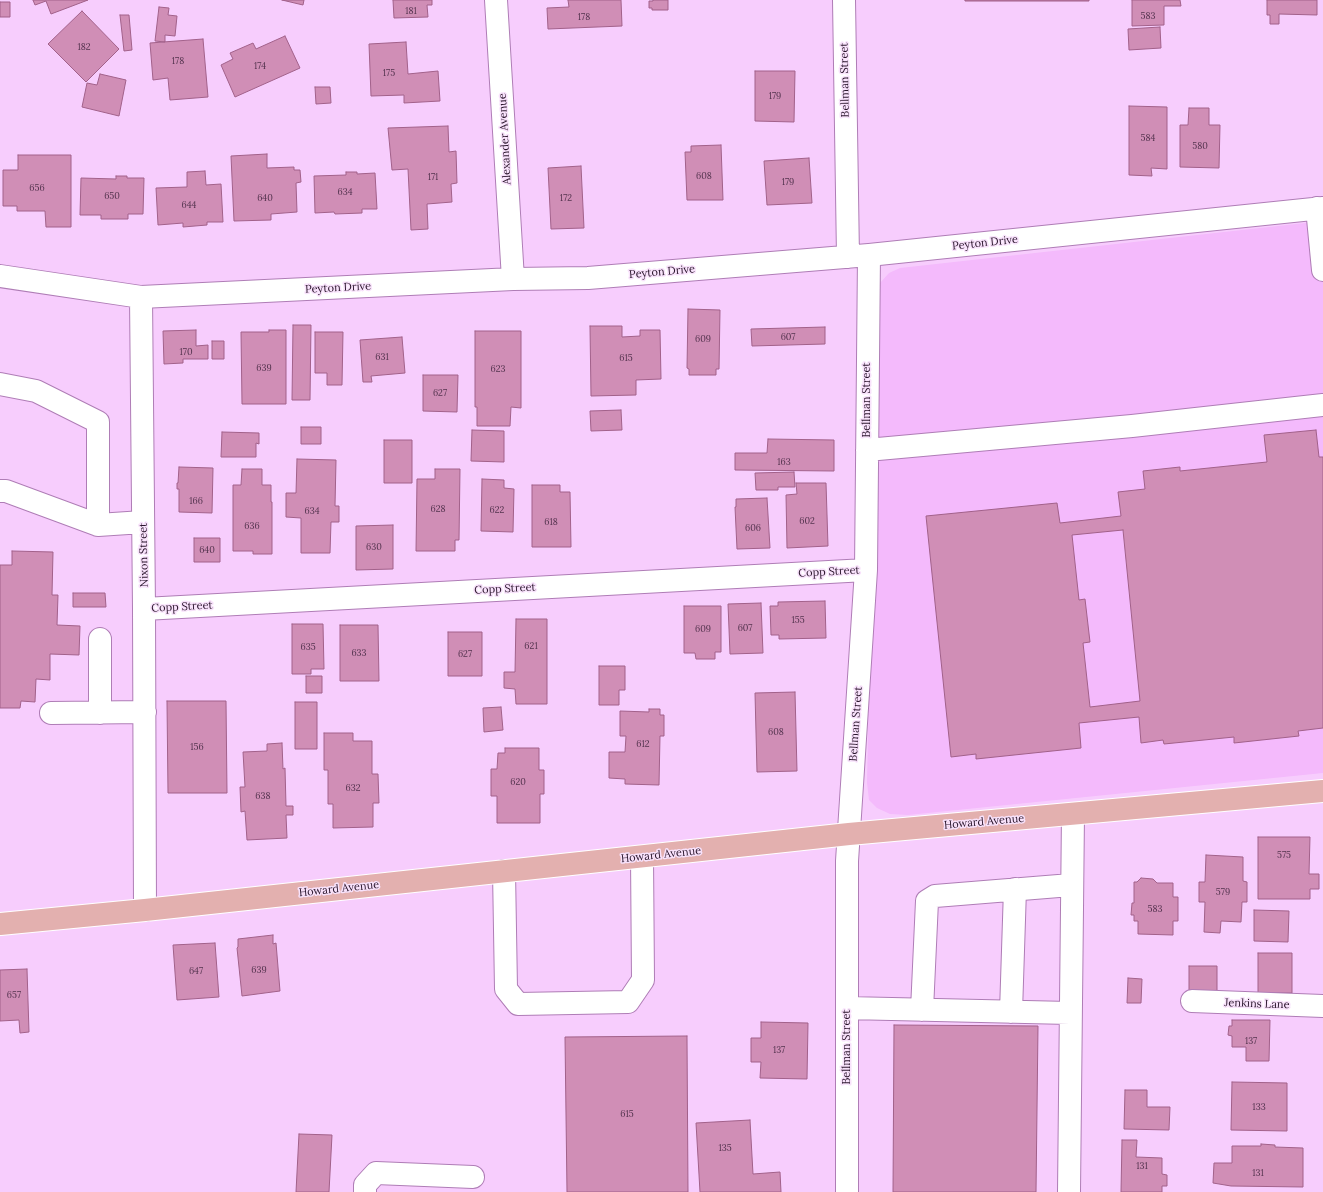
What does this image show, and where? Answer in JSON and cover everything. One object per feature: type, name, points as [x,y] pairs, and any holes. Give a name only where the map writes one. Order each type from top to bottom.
[{"type":"main road","name":"Howard Avenue","points":[[0,924],[145,910],[849,834],[1323,791]]},
{"type":"street","name":"Alexander Avenue","points":[[496,0],[513,279]]},
{"type":"street","name":"Bellman Street","points":[[844,0],[859,256],[867,450],[866,570],[847,861],[847,1192]]},
{"type":"street","name":"Peyton Drive","points":[[0,276],[141,297],[513,279],[588,278],[859,256],[1320,208]]},
{"type":"street","points":[[1320,208],[1323,270]]},
{"type":"street","name":"Nixon Street","points":[[141,297],[145,910]]},
{"type":"street","points":[[0,384],[36,391],[98,422],[98,525]]},
{"type":"street","points":[[867,450],[1124,427],[1323,405]]},
{"type":"street","points":[[0,491],[6,491],[98,525],[143,522]]},
{"type":"street","name":"Copp Street","points":[[144,609],[866,570]]},
{"type":"street","points":[[100,638],[100,713]]},
{"type":"street","points":[[51,713],[144,712]]},
{"type":"street","points":[[1069,1192],[1071,885],[1073,814]]},
{"type":"street","points":[[504,871],[506,989],[518,1004],[628,1002],[643,980],[642,857]]},
{"type":"street","points":[[922,1010],[926,901],[935,896],[1071,885]]},
{"type":"street","points":[[1010,1012],[1014,889]]},
{"type":"street","name":"Jenkins Lane","points":[[1192,1001],[1323,1006]]},
{"type":"street","points":[[847,1008],[1070,1013]]},
{"type":"street","points":[[365,1192],[365,1185],[376,1173],[473,1177]]},
{"type":"shaded area","points":[[1323,221],[1323,773],[908,815],[890,814],[877,808],[869,800],[867,783],[876,299],[880,283],[889,273],[900,268]]},
{"type":"building","points":[[33,0],[88,0],[51,14],[46,1],[35,5]]},
{"type":"building","points":[[282,0],[304,0],[303,5]]},
{"type":"building","points":[[393,0],[432,0],[432,5],[427,5],[428,17],[394,18]]},
{"type":"building","points":[[568,0],[621,0],[622,26],[548,29],[547,8],[569,7]]},
{"type":"building","points":[[668,0],[668,10],[652,10],[652,8],[649,8],[649,1]]},
{"type":"building","points":[[1089,0],[1089,1],[965,1]]},
{"type":"building","points":[[1132,0],[1180,0],[1181,6],[1164,6],[1164,25],[1132,26]]},
{"type":"building","points":[[1267,0],[1317,0],[1317,15],[1279,14],[1279,24],[1270,24],[1270,15],[1267,15]]},
{"type":"building","points":[[0,2],[10,2],[10,17],[0,17]]},
{"type":"building","points":[[159,7],[169,8],[168,15],[177,16],[175,36],[165,35],[165,42],[155,41]]},
{"type":"building","points":[[82,11],[119,49],[86,82],[48,44]]},
{"type":"building","points":[[120,15],[129,15],[132,50],[124,51]]},
{"type":"building","points":[[1160,27],[1161,48],[1129,50],[1128,29]]},
{"type":"building","points":[[285,36],[300,68],[235,97],[221,65],[233,59],[230,53],[253,43],[256,49]]},
{"type":"building","points":[[203,39],[208,97],[170,100],[168,78],[153,80],[150,43]]},
{"type":"building","points":[[406,42],[408,74],[438,71],[440,101],[404,103],[404,95],[371,96],[369,44]]},
{"type":"building","points":[[755,71],[795,71],[794,122],[755,121]]},
{"type":"building","points":[[100,74],[126,80],[119,116],[82,107],[87,83],[97,85]]},
{"type":"building","points":[[315,87],[330,87],[331,103],[316,104]]},
{"type":"building","points":[[1129,106],[1167,107],[1167,169],[1151,168],[1152,176],[1129,175]]},
{"type":"building","points":[[1189,108],[1209,108],[1209,125],[1220,125],[1219,168],[1180,167],[1180,125],[1188,125]]},
{"type":"building","points":[[448,126],[449,152],[456,151],[457,183],[451,184],[452,202],[427,204],[428,229],[411,230],[408,169],[392,170],[388,128]]},
{"type":"building","points":[[721,145],[723,200],[687,200],[685,152],[691,152],[691,146]]},
{"type":"building","points":[[267,154],[267,168],[294,167],[294,170],[300,170],[301,182],[296,183],[297,212],[271,214],[271,220],[234,221],[231,156]]},
{"type":"building","points":[[18,155],[71,155],[71,227],[46,227],[45,211],[17,211],[17,206],[3,206],[3,170],[18,170]]},
{"type":"building","points":[[809,158],[812,203],[767,205],[764,161]]},
{"type":"building","points":[[581,166],[584,228],[551,229],[548,168]]},
{"type":"building","points":[[205,171],[206,185],[221,184],[223,222],[207,222],[207,225],[183,227],[183,223],[158,225],[156,188],[187,187],[187,172]]},
{"type":"building","points":[[346,172],[357,172],[357,174],[375,173],[377,209],[362,209],[362,213],[315,213],[314,176],[346,175]]},
{"type":"building","points":[[116,176],[127,176],[127,178],[144,178],[143,214],[128,214],[128,219],[101,219],[101,215],[80,215],[81,178],[116,179]]},
{"type":"building","points":[[688,309],[720,310],[719,369],[716,369],[716,375],[689,375],[689,369],[687,368]]},
{"type":"building","points":[[293,325],[311,325],[310,400],[292,400]]},
{"type":"building","points":[[590,326],[622,326],[622,337],[640,336],[640,330],[660,330],[661,379],[636,380],[636,395],[591,396]]},
{"type":"building","points":[[825,327],[825,344],[752,346],[751,329]]},
{"type":"building","points":[[196,330],[196,346],[208,345],[208,359],[183,359],[183,363],[164,364],[163,331]]},
{"type":"building","points":[[269,330],[286,330],[286,404],[242,404],[241,332],[269,332]]},
{"type":"building","points":[[475,331],[521,331],[521,408],[511,407],[510,426],[477,426],[477,407],[475,407]]},
{"type":"building","points":[[315,332],[343,332],[342,385],[327,385],[327,373],[315,373]]},
{"type":"building","points":[[402,337],[405,373],[371,376],[372,382],[363,382],[360,340]]},
{"type":"building","points":[[212,341],[224,341],[224,359],[212,359]]},
{"type":"building","points":[[423,375],[458,375],[457,412],[423,411]]},
{"type":"building","points":[[621,410],[622,430],[591,431],[590,411]]},
{"type":"building","points":[[301,427],[321,427],[321,444],[301,444]]},
{"type":"building","points":[[472,430],[504,431],[504,462],[471,461]]},
{"type":"building","points":[[1316,430],[1319,457],[1323,457],[1323,728],[1298,731],[1299,736],[1234,743],[1234,737],[1164,744],[1163,740],[1141,743],[1139,717],[1079,723],[1081,748],[976,759],[976,754],[951,757],[926,516],[1057,503],[1060,523],[1121,516],[1118,492],[1145,489],[1143,471],[1180,467],[1180,471],[1267,462],[1264,435]],"holes":[[[1123,530],[1140,701],[1090,707],[1083,643],[1090,642],[1085,599],[1079,600],[1072,535]]]},
{"type":"building","points":[[222,432],[259,433],[259,444],[256,443],[256,457],[221,457]]},
{"type":"building","points":[[768,439],[834,440],[834,471],[735,470],[735,453],[767,453]]},
{"type":"building","points":[[384,440],[412,440],[412,483],[384,483]]},
{"type":"building","points":[[297,459],[336,460],[335,506],[339,506],[339,522],[331,522],[330,553],[301,553],[301,518],[286,517],[286,493],[296,493]]},
{"type":"building","points":[[179,467],[213,468],[212,513],[179,512],[179,489],[177,489],[177,483]]},
{"type":"building","points":[[242,469],[262,469],[262,485],[271,485],[272,554],[253,554],[253,551],[233,551],[233,485],[241,485]]},
{"type":"building","points":[[435,469],[460,469],[459,540],[455,540],[455,551],[416,551],[417,479],[435,479]]},
{"type":"building","points":[[794,472],[795,487],[778,487],[778,490],[756,490],[755,473]]},
{"type":"building","points":[[482,479],[504,480],[504,488],[514,489],[513,532],[481,531]]},
{"type":"building","points":[[796,483],[826,483],[828,546],[787,548],[786,495],[797,494]]},
{"type":"building","points":[[532,485],[560,485],[560,492],[570,492],[571,547],[532,547]]},
{"type":"building","points":[[767,498],[770,548],[737,549],[736,499]]},
{"type":"building","points":[[393,525],[393,569],[356,570],[356,526]]},
{"type":"building","points":[[194,538],[220,538],[220,562],[194,562]]},
{"type":"building","points":[[12,551],[53,552],[52,595],[58,595],[57,625],[80,626],[79,655],[50,654],[50,680],[36,679],[35,702],[21,701],[20,708],[0,708],[0,565],[12,565]]},
{"type":"building","points":[[73,593],[105,593],[106,607],[73,607]]},
{"type":"building","points":[[825,601],[826,638],[779,639],[779,635],[771,635],[770,606],[778,606],[778,602]]},
{"type":"building","points":[[761,603],[763,653],[730,654],[728,604]]},
{"type":"building","points":[[684,606],[721,606],[721,652],[715,652],[715,659],[696,659],[695,653],[684,653]]},
{"type":"building","points":[[516,619],[547,619],[547,704],[516,704],[515,689],[504,688],[504,672],[515,672]]},
{"type":"building","points":[[292,624],[323,624],[324,669],[311,669],[311,674],[292,674]]},
{"type":"building","points":[[340,625],[378,625],[379,681],[340,681]]},
{"type":"building","points":[[448,632],[482,632],[482,676],[448,676]]},
{"type":"building","points":[[599,666],[625,666],[625,690],[619,690],[619,705],[599,705]]},
{"type":"building","points":[[306,676],[322,676],[322,693],[306,693]]},
{"type":"building","points":[[795,692],[797,771],[757,772],[755,693]]},
{"type":"building","points":[[167,701],[226,701],[227,793],[168,793]]},
{"type":"building","points":[[295,702],[317,702],[317,749],[295,749]]},
{"type":"building","points":[[501,707],[503,730],[484,732],[483,708]]},
{"type":"building","points":[[649,709],[660,709],[660,715],[664,715],[664,736],[660,736],[659,785],[625,784],[625,779],[609,778],[609,752],[625,752],[626,736],[620,736],[620,711],[649,712]]},
{"type":"building","points":[[324,733],[353,733],[353,741],[372,741],[372,774],[378,774],[379,803],[373,803],[373,827],[333,828],[333,804],[328,804],[328,770],[324,770]]},
{"type":"building","points":[[282,743],[283,769],[285,768],[286,806],[293,806],[293,815],[286,815],[287,838],[247,840],[245,811],[241,812],[240,787],[245,787],[243,752],[267,751],[267,744]]},
{"type":"building","points":[[505,748],[539,748],[539,770],[544,770],[544,794],[540,794],[540,823],[497,823],[497,796],[491,796],[491,769],[497,769],[498,753],[505,753]]},
{"type":"building","points":[[1258,837],[1310,837],[1309,874],[1319,874],[1319,889],[1310,889],[1310,899],[1258,899]]},
{"type":"building","points":[[1206,855],[1243,857],[1243,881],[1247,882],[1247,902],[1242,902],[1241,922],[1221,921],[1220,933],[1204,932],[1205,902],[1199,902],[1199,882],[1205,882]]},
{"type":"building","points":[[1141,878],[1153,879],[1157,883],[1173,883],[1173,897],[1178,897],[1178,921],[1173,921],[1173,935],[1138,934],[1138,921],[1134,921],[1134,915],[1131,915],[1132,903],[1134,903],[1134,882],[1137,882]]},
{"type":"building","points":[[1254,910],[1289,911],[1288,942],[1254,941]]},
{"type":"building","points":[[273,935],[273,944],[276,943],[280,991],[242,996],[237,948],[238,939]]},
{"type":"building","points":[[215,943],[219,997],[177,1000],[173,945]]},
{"type":"building","points":[[1258,953],[1292,953],[1292,993],[1258,993]]},
{"type":"building","points":[[1189,966],[1217,966],[1217,994],[1189,994]]},
{"type":"building","points":[[27,969],[29,1032],[20,1033],[19,1020],[0,1021],[0,970]]},
{"type":"building","points":[[1128,978],[1142,979],[1141,1003],[1127,1003]]},
{"type":"building","points":[[1232,1020],[1270,1020],[1269,1061],[1246,1061],[1246,1047],[1232,1047],[1232,1036],[1228,1035],[1229,1026],[1232,1026]]},
{"type":"building","points":[[761,1022],[808,1023],[807,1079],[760,1078],[761,1062],[751,1062],[751,1038],[761,1038]]},
{"type":"building","points":[[894,1025],[1038,1026],[1036,1192],[893,1192]]},
{"type":"building","points":[[687,1036],[688,1192],[567,1192],[565,1037]]},
{"type":"building","points":[[1232,1082],[1287,1083],[1287,1131],[1231,1130]]},
{"type":"building","points":[[1125,1090],[1147,1090],[1147,1107],[1170,1107],[1169,1130],[1124,1129]]},
{"type":"building","points":[[750,1120],[753,1174],[780,1172],[781,1192],[700,1192],[696,1123]]},
{"type":"building","points":[[299,1134],[332,1135],[329,1192],[296,1192]]},
{"type":"building","points":[[1122,1140],[1137,1140],[1136,1157],[1162,1158],[1162,1174],[1167,1175],[1167,1186],[1162,1186],[1162,1192],[1121,1192]]},
{"type":"building","points":[[1261,1144],[1275,1145],[1275,1147],[1303,1148],[1303,1187],[1231,1186],[1213,1183],[1214,1163],[1232,1163],[1232,1146],[1261,1146]]}]
